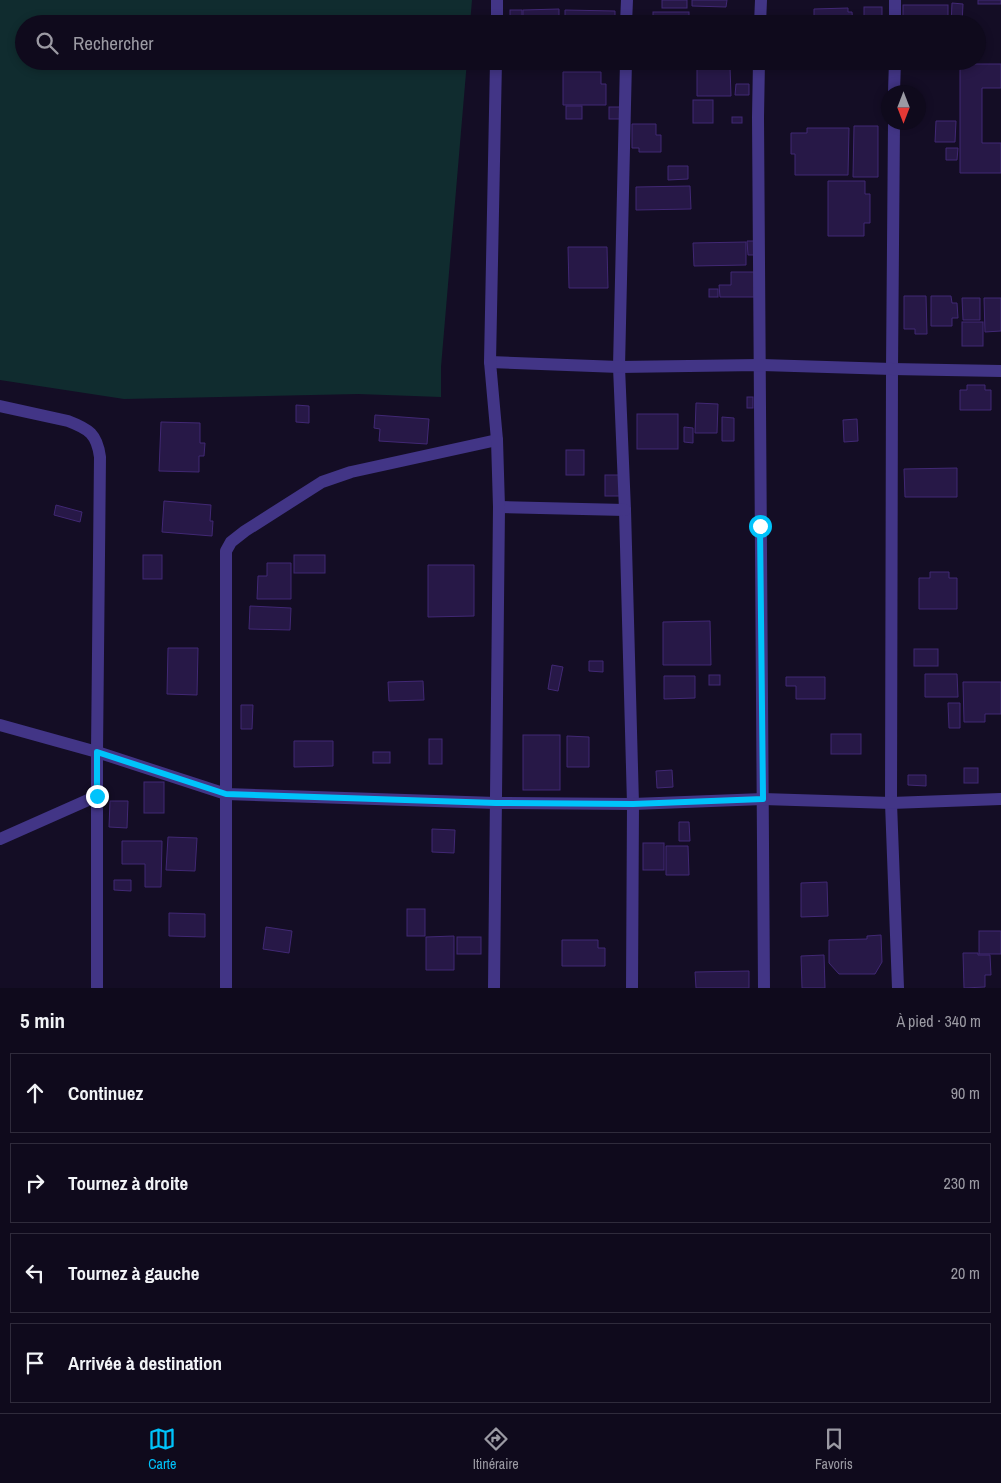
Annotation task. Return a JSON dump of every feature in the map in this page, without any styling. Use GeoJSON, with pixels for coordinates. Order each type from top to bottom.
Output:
{"type":"FeatureCollection","features":[{"type":"Feature","properties":{"kind":"street"},"geometry":{"type":"LineString","coordinates":[[497,0],[497,15]]}},
{"type":"Feature","properties":{"kind":"street"},"geometry":{"type":"LineString","coordinates":[[626,15],[627,0]]}},
{"type":"Feature","properties":{"kind":"street"},"geometry":{"type":"LineString","coordinates":[[760,15],[761,0]]}},
{"type":"Feature","properties":{"kind":"street"},"geometry":{"type":"LineString","coordinates":[[895,0],[895,15]]}},
{"type":"Feature","properties":{"kind":"street"},"geometry":{"type":"LineString","coordinates":[[494,988],[498,507],[497,440],[490,362],[496,70]]}},
{"type":"Feature","properties":{"kind":"street"},"geometry":{"type":"LineString","coordinates":[[626,70],[619,367],[626,510],[633,804],[632,988]]}},
{"type":"Feature","properties":{"kind":"street"},"geometry":{"type":"LineString","coordinates":[[759,70],[764,988]]}},
{"type":"Feature","properties":{"kind":"street"},"geometry":{"type":"LineString","coordinates":[[894,85],[895,70]]}},
{"type":"Feature","properties":{"kind":"street"},"geometry":{"type":"LineString","coordinates":[[894,130],[891,803],[898,988]]}},
{"type":"Feature","properties":{"kind":"street"},"geometry":{"type":"LineString","coordinates":[[490,362],[619,367],[760,364],[1001,371]]}},
{"type":"Feature","properties":{"kind":"street"},"geometry":{"type":"LineString","coordinates":[[0,406],[68,421],[78,425],[94,436],[100,457],[97,988]]}},
{"type":"Feature","properties":{"kind":"street"},"geometry":{"type":"LineString","coordinates":[[226,988],[226,551],[230,542],[322,482],[351,472],[497,440]]}},
{"type":"Feature","properties":{"kind":"street"},"geometry":{"type":"LineString","coordinates":[[498,507],[626,510]]}},
{"type":"Feature","properties":{"kind":"street"},"geometry":{"type":"LineString","coordinates":[[0,725],[97,752],[226,794],[496,803],[633,804],[763,799],[891,803],[1001,799]]}},
{"type":"Feature","properties":{"kind":"street"},"geometry":{"type":"LineString","coordinates":[[0,839],[97,796]]}},
{"type":"Feature","properties":{"kind":"green space"},"geometry":{"type":"Polygon","coordinates":[[[0,0],[472,0],[471,15],[15,15],[15,70],[466,70],[441,367],[441,397],[358,394],[124,399],[0,380],[0,0]]]}},
{"type":"Feature","properties":{"kind":"building"},"geometry":{"type":"Polygon","coordinates":[[[662,0],[687,0],[687,8],[662,8],[662,0]]]}},
{"type":"Feature","properties":{"kind":"building"},"geometry":{"type":"Polygon","coordinates":[[[692,0],[727,0],[726,7],[692,6],[692,0]]]}},
{"type":"Feature","properties":{"kind":"building"},"geometry":{"type":"Polygon","coordinates":[[[978,0],[1001,0],[1001,4],[978,4],[978,0]]]}},
{"type":"Feature","properties":{"kind":"building"},"geometry":{"type":"Polygon","coordinates":[[[952,3],[963,4],[962,15],[951,15],[952,3]]]}},
{"type":"Feature","properties":{"kind":"building"},"geometry":{"type":"Polygon","coordinates":[[[903,5],[948,5],[948,15],[903,15],[903,5]]]}},
{"type":"Feature","properties":{"kind":"building"},"geometry":{"type":"Polygon","coordinates":[[[864,7],[882,7],[882,15],[864,15],[864,7]]]}},
{"type":"Feature","properties":{"kind":"building"},"geometry":{"type":"Polygon","coordinates":[[[848,8],[848,12],[852,12],[852,15],[814,15],[814,9],[848,8]]]}},
{"type":"Feature","properties":{"kind":"building"},"geometry":{"type":"Polygon","coordinates":[[[559,9],[559,15],[523,15],[523,10],[559,9]]]}},
{"type":"Feature","properties":{"kind":"building"},"geometry":{"type":"Polygon","coordinates":[[[510,10],[522,10],[522,15],[510,15],[510,10]]]}},
{"type":"Feature","properties":{"kind":"building"},"geometry":{"type":"Polygon","coordinates":[[[565,10],[615,11],[615,15],[565,15],[565,10]]]}},
{"type":"Feature","properties":{"kind":"building"},"geometry":{"type":"Polygon","coordinates":[[[653,12],[689,12],[689,15],[653,15],[653,12]]]}},
{"type":"Feature","properties":{"kind":"building"},"geometry":{"type":"Polygon","coordinates":[[[986,64],[1001,64],[1001,88],[982,88],[982,143],[1001,143],[1001,173],[960,173],[960,70],[986,70],[986,64]]]}},
{"type":"Feature","properties":{"kind":"building"},"geometry":{"type":"Polygon","coordinates":[[[697,70],[730,70],[731,96],[697,96],[697,70]]]}},
{"type":"Feature","properties":{"kind":"building"},"geometry":{"type":"Polygon","coordinates":[[[563,72],[601,72],[601,84],[606,84],[606,105],[563,105],[563,72]]]}},
{"type":"Feature","properties":{"kind":"building"},"geometry":{"type":"Polygon","coordinates":[[[736,84],[749,84],[749,95],[735,95],[736,84]]]}},
{"type":"Feature","properties":{"kind":"building"},"geometry":{"type":"Polygon","coordinates":[[[693,100],[713,100],[713,123],[693,123],[693,100]]]}},
{"type":"Feature","properties":{"kind":"building"},"geometry":{"type":"Polygon","coordinates":[[[566,106],[582,106],[582,119],[566,119],[566,106]]]}},
{"type":"Feature","properties":{"kind":"building"},"geometry":{"type":"Polygon","coordinates":[[[609,107],[620,107],[620,119],[609,119],[609,107]]]}},
{"type":"Feature","properties":{"kind":"building"},"geometry":{"type":"Polygon","coordinates":[[[732,117],[742,117],[742,123],[732,123],[732,117]]]}},
{"type":"Feature","properties":{"kind":"building"},"geometry":{"type":"Polygon","coordinates":[[[936,121],[956,121],[955,142],[935,142],[936,121]]]}},
{"type":"Feature","properties":{"kind":"building"},"geometry":{"type":"Polygon","coordinates":[[[632,124],[656,124],[656,135],[661,135],[661,152],[639,152],[639,148],[632,148],[632,124]]]}},
{"type":"Feature","properties":{"kind":"building"},"geometry":{"type":"Polygon","coordinates":[[[854,126],[878,126],[878,177],[853,177],[854,126]]]}},
{"type":"Feature","properties":{"kind":"building"},"geometry":{"type":"Polygon","coordinates":[[[807,128],[849,128],[848,175],[795,175],[795,154],[791,154],[791,133],[807,133],[807,128]]]}},
{"type":"Feature","properties":{"kind":"building"},"geometry":{"type":"Polygon","coordinates":[[[946,148],[958,148],[957,160],[946,160],[946,148]]]}},
{"type":"Feature","properties":{"kind":"building"},"geometry":{"type":"Polygon","coordinates":[[[668,166],[688,166],[688,179],[668,180],[668,166]]]}},
{"type":"Feature","properties":{"kind":"building"},"geometry":{"type":"Polygon","coordinates":[[[828,181],[865,181],[865,194],[870,194],[870,223],[864,223],[864,236],[828,236],[828,181]]]}},
{"type":"Feature","properties":{"kind":"building"},"geometry":{"type":"Polygon","coordinates":[[[690,186],[691,209],[636,210],[636,187],[690,186]]]}},
{"type":"Feature","properties":{"kind":"building"},"geometry":{"type":"Polygon","coordinates":[[[747,241],[754,241],[754,255],[748,255],[747,241]]]}},
{"type":"Feature","properties":{"kind":"building"},"geometry":{"type":"Polygon","coordinates":[[[746,242],[746,265],[694,266],[693,243],[746,242]]]}},
{"type":"Feature","properties":{"kind":"building"},"geometry":{"type":"Polygon","coordinates":[[[568,247],[607,247],[608,288],[569,288],[568,247]]]}},
{"type":"Feature","properties":{"kind":"building"},"geometry":{"type":"Polygon","coordinates":[[[731,272],[754,272],[754,297],[720,297],[719,285],[731,285],[731,272]]]}},
{"type":"Feature","properties":{"kind":"building"},"geometry":{"type":"Polygon","coordinates":[[[709,289],[718,289],[718,297],[709,297],[709,289]]]}},
{"type":"Feature","properties":{"kind":"building"},"geometry":{"type":"Polygon","coordinates":[[[904,296],[926,296],[927,334],[915,334],[915,329],[904,329],[904,296]]]}},
{"type":"Feature","properties":{"kind":"building"},"geometry":{"type":"Polygon","coordinates":[[[931,296],[951,296],[952,303],[957,303],[958,318],[952,318],[952,326],[931,326],[931,296]]]}},
{"type":"Feature","properties":{"kind":"building"},"geometry":{"type":"Polygon","coordinates":[[[962,298],[980,298],[980,320],[963,320],[962,298]]]}},
{"type":"Feature","properties":{"kind":"building"},"geometry":{"type":"Polygon","coordinates":[[[984,298],[1001,298],[1001,331],[985,332],[984,298]]]}},
{"type":"Feature","properties":{"kind":"building"},"geometry":{"type":"Polygon","coordinates":[[[962,322],[983,322],[983,346],[962,346],[962,322]]]}},
{"type":"Feature","properties":{"kind":"building"},"geometry":{"type":"Polygon","coordinates":[[[967,385],[985,385],[985,390],[991,390],[991,410],[960,410],[960,390],[967,390],[967,385]]]}},
{"type":"Feature","properties":{"kind":"building"},"geometry":{"type":"Polygon","coordinates":[[[747,397],[753,397],[753,408],[747,408],[747,397]]]}},
{"type":"Feature","properties":{"kind":"building"},"geometry":{"type":"Polygon","coordinates":[[[696,403],[718,404],[717,433],[695,433],[696,403]]]}},
{"type":"Feature","properties":{"kind":"building"},"geometry":{"type":"Polygon","coordinates":[[[296,405],[309,406],[309,423],[296,422],[296,405]]]}},
{"type":"Feature","properties":{"kind":"building"},"geometry":{"type":"Polygon","coordinates":[[[637,414],[678,414],[678,449],[637,449],[637,414]]]}},
{"type":"Feature","properties":{"kind":"building"},"geometry":{"type":"Polygon","coordinates":[[[375,415],[429,419],[427,444],[379,441],[380,429],[374,428],[375,415]]]}},
{"type":"Feature","properties":{"kind":"building"},"geometry":{"type":"Polygon","coordinates":[[[722,417],[734,418],[734,441],[722,441],[722,417]]]}},
{"type":"Feature","properties":{"kind":"building"},"geometry":{"type":"Polygon","coordinates":[[[857,419],[858,441],[844,442],[843,420],[857,419]]]}},
{"type":"Feature","properties":{"kind":"building"},"geometry":{"type":"Polygon","coordinates":[[[161,422],[200,423],[200,443],[205,443],[204,456],[199,456],[199,472],[159,471],[161,422]]]}},
{"type":"Feature","properties":{"kind":"building"},"geometry":{"type":"Polygon","coordinates":[[[684,427],[693,428],[693,443],[684,442],[684,427]]]}},
{"type":"Feature","properties":{"kind":"building"},"geometry":{"type":"Polygon","coordinates":[[[566,450],[584,450],[584,475],[566,475],[566,450]]]}},
{"type":"Feature","properties":{"kind":"building"},"geometry":{"type":"Polygon","coordinates":[[[957,468],[957,497],[905,497],[904,469],[957,468]]]}},
{"type":"Feature","properties":{"kind":"building"},"geometry":{"type":"Polygon","coordinates":[[[605,475],[622,475],[622,496],[605,496],[605,475]]]}},
{"type":"Feature","properties":{"kind":"building"},"geometry":{"type":"Polygon","coordinates":[[[164,501],[211,505],[210,521],[213,521],[212,536],[162,532],[164,501]]]}},
{"type":"Feature","properties":{"kind":"building"},"geometry":{"type":"Polygon","coordinates":[[[56,505],[82,512],[80,522],[54,515],[56,505]]]}},
{"type":"Feature","properties":{"kind":"building"},"geometry":{"type":"Polygon","coordinates":[[[143,555],[162,555],[162,579],[143,579],[143,555]]]}},
{"type":"Feature","properties":{"kind":"building"},"geometry":{"type":"Polygon","coordinates":[[[294,555],[325,555],[325,573],[294,573],[294,555]]]}},
{"type":"Feature","properties":{"kind":"building"},"geometry":{"type":"Polygon","coordinates":[[[267,563],[291,563],[291,599],[257,599],[258,576],[267,576],[267,563]]]}},
{"type":"Feature","properties":{"kind":"building"},"geometry":{"type":"Polygon","coordinates":[[[428,565],[474,565],[474,616],[428,617],[428,565]]]}},
{"type":"Feature","properties":{"kind":"building"},"geometry":{"type":"Polygon","coordinates":[[[930,572],[949,572],[949,578],[957,578],[957,609],[919,609],[919,578],[930,578],[930,572]]]}},
{"type":"Feature","properties":{"kind":"building"},"geometry":{"type":"Polygon","coordinates":[[[250,606],[291,608],[290,630],[249,629],[250,606]]]}},
{"type":"Feature","properties":{"kind":"building"},"geometry":{"type":"Polygon","coordinates":[[[710,621],[711,665],[663,665],[663,622],[710,621]]]}},
{"type":"Feature","properties":{"kind":"building"},"geometry":{"type":"Polygon","coordinates":[[[168,648],[198,648],[197,695],[167,694],[168,648]]]}},
{"type":"Feature","properties":{"kind":"building"},"geometry":{"type":"Polygon","coordinates":[[[914,649],[938,649],[938,666],[914,666],[914,649]]]}},
{"type":"Feature","properties":{"kind":"building"},"geometry":{"type":"Polygon","coordinates":[[[589,661],[603,661],[603,672],[589,671],[589,661]]]}},
{"type":"Feature","properties":{"kind":"building"},"geometry":{"type":"Polygon","coordinates":[[[552,665],[563,667],[558,691],[548,689],[552,665]]]}},
{"type":"Feature","properties":{"kind":"building"},"geometry":{"type":"Polygon","coordinates":[[[925,674],[957,674],[958,697],[925,697],[925,674]]]}},
{"type":"Feature","properties":{"kind":"building"},"geometry":{"type":"Polygon","coordinates":[[[709,675],[720,675],[720,685],[709,685],[709,675]]]}},
{"type":"Feature","properties":{"kind":"building"},"geometry":{"type":"Polygon","coordinates":[[[664,676],[695,676],[695,698],[664,699],[664,676]]]}},
{"type":"Feature","properties":{"kind":"building"},"geometry":{"type":"Polygon","coordinates":[[[786,677],[825,677],[825,699],[796,699],[796,686],[786,686],[786,677]]]}},
{"type":"Feature","properties":{"kind":"building"},"geometry":{"type":"Polygon","coordinates":[[[423,681],[424,700],[389,701],[388,682],[423,681]]]}},
{"type":"Feature","properties":{"kind":"building"},"geometry":{"type":"Polygon","coordinates":[[[963,682],[1001,682],[1001,714],[985,714],[985,722],[964,722],[963,682]]]}},
{"type":"Feature","properties":{"kind":"building"},"geometry":{"type":"Polygon","coordinates":[[[948,703],[960,703],[960,728],[949,728],[948,703]]]}},
{"type":"Feature","properties":{"kind":"building"},"geometry":{"type":"Polygon","coordinates":[[[241,705],[253,705],[252,729],[241,729],[241,705]]]}},
{"type":"Feature","properties":{"kind":"building"},"geometry":{"type":"Polygon","coordinates":[[[831,734],[861,734],[861,754],[831,754],[831,734]]]}},
{"type":"Feature","properties":{"kind":"building"},"geometry":{"type":"Polygon","coordinates":[[[523,735],[560,735],[560,790],[523,790],[523,735]]]}},
{"type":"Feature","properties":{"kind":"building"},"geometry":{"type":"Polygon","coordinates":[[[567,736],[589,737],[589,767],[567,767],[567,736]]]}},
{"type":"Feature","properties":{"kind":"building"},"geometry":{"type":"Polygon","coordinates":[[[429,739],[442,739],[442,764],[429,764],[429,739]]]}},
{"type":"Feature","properties":{"kind":"building"},"geometry":{"type":"Polygon","coordinates":[[[294,741],[333,741],[333,766],[294,767],[294,741]]]}},
{"type":"Feature","properties":{"kind":"building"},"geometry":{"type":"Polygon","coordinates":[[[373,752],[390,752],[390,763],[373,763],[373,752]]]}},
{"type":"Feature","properties":{"kind":"building"},"geometry":{"type":"Polygon","coordinates":[[[964,768],[978,768],[978,783],[964,783],[964,768]]]}},
{"type":"Feature","properties":{"kind":"building"},"geometry":{"type":"Polygon","coordinates":[[[672,770],[673,787],[657,788],[656,771],[672,770]]]}},
{"type":"Feature","properties":{"kind":"building"},"geometry":{"type":"Polygon","coordinates":[[[908,775],[926,775],[926,786],[908,785],[908,775]]]}},
{"type":"Feature","properties":{"kind":"building"},"geometry":{"type":"Polygon","coordinates":[[[144,782],[164,782],[164,813],[144,813],[144,782]]]}},
{"type":"Feature","properties":{"kind":"building"},"geometry":{"type":"Polygon","coordinates":[[[110,801],[128,801],[127,828],[109,827],[110,801]]]}},
{"type":"Feature","properties":{"kind":"building"},"geometry":{"type":"Polygon","coordinates":[[[679,822],[689,822],[690,841],[679,841],[679,822]]]}},
{"type":"Feature","properties":{"kind":"building"},"geometry":{"type":"Polygon","coordinates":[[[432,829],[455,830],[454,853],[432,852],[432,829]]]}},
{"type":"Feature","properties":{"kind":"building"},"geometry":{"type":"Polygon","coordinates":[[[168,837],[197,838],[195,871],[166,870],[168,837]]]}},
{"type":"Feature","properties":{"kind":"building"},"geometry":{"type":"Polygon","coordinates":[[[122,841],[162,841],[161,887],[145,887],[145,864],[122,864],[122,841]]]}},
{"type":"Feature","properties":{"kind":"building"},"geometry":{"type":"Polygon","coordinates":[[[643,843],[664,843],[664,870],[643,870],[643,843]]]}},
{"type":"Feature","properties":{"kind":"building"},"geometry":{"type":"Polygon","coordinates":[[[666,846],[688,846],[689,875],[666,875],[666,846]]]}},
{"type":"Feature","properties":{"kind":"building"},"geometry":{"type":"Polygon","coordinates":[[[114,880],[131,880],[131,891],[114,890],[114,880]]]}},
{"type":"Feature","properties":{"kind":"building"},"geometry":{"type":"Polygon","coordinates":[[[827,882],[828,916],[801,917],[801,883],[827,882]]]}},
{"type":"Feature","properties":{"kind":"building"},"geometry":{"type":"Polygon","coordinates":[[[407,909],[425,909],[425,936],[407,936],[407,909]]]}},
{"type":"Feature","properties":{"kind":"building"},"geometry":{"type":"Polygon","coordinates":[[[169,913],[205,914],[205,937],[169,936],[169,913]]]}},
{"type":"Feature","properties":{"kind":"building"},"geometry":{"type":"Polygon","coordinates":[[[266,927],[292,931],[289,953],[263,949],[266,927]]]}},
{"type":"Feature","properties":{"kind":"building"},"geometry":{"type":"Polygon","coordinates":[[[979,931],[1001,931],[1001,954],[979,954],[979,931]]]}},
{"type":"Feature","properties":{"kind":"building"},"geometry":{"type":"Polygon","coordinates":[[[881,935],[882,962],[875,974],[839,974],[829,963],[829,940],[867,939],[867,936],[881,935]]]}},
{"type":"Feature","properties":{"kind":"building"},"geometry":{"type":"Polygon","coordinates":[[[454,936],[454,970],[426,970],[426,937],[454,936]]]}},
{"type":"Feature","properties":{"kind":"building"},"geometry":{"type":"Polygon","coordinates":[[[457,937],[481,937],[481,954],[457,954],[457,937]]]}},
{"type":"Feature","properties":{"kind":"building"},"geometry":{"type":"Polygon","coordinates":[[[562,940],[598,940],[598,948],[605,948],[605,966],[562,966],[562,940]]]}},
{"type":"Feature","properties":{"kind":"building"},"geometry":{"type":"Polygon","coordinates":[[[963,953],[990,955],[991,975],[985,975],[985,987],[964,988],[963,953]]]}},
{"type":"Feature","properties":{"kind":"building"},"geometry":{"type":"Polygon","coordinates":[[[824,955],[825,988],[802,988],[801,956],[824,955]]]}},
{"type":"Feature","properties":{"kind":"building"},"geometry":{"type":"Polygon","coordinates":[[[749,971],[749,988],[696,988],[695,972],[749,971]]]}},
{"type":"Feature","properties":{"kind":"route"},"geometry":{"type":"LineString","coordinates":[[97,796],[97,752],[226,794],[496,803],[633,804],[763,799],[760,526]]}}]}
